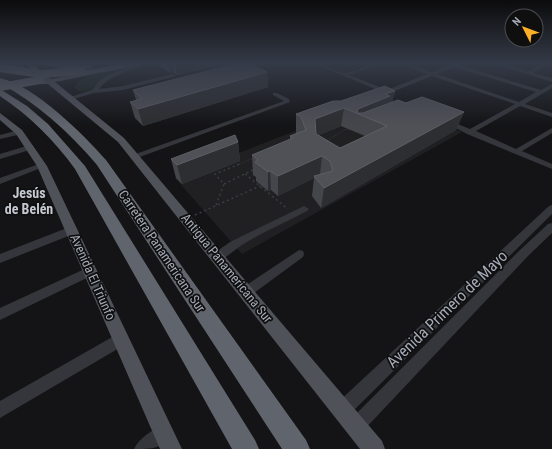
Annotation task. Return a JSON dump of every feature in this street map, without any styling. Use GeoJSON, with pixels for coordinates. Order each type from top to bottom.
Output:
{"type":"FeatureCollection","features":[{"type":"Feature","properties":{"kind":"highway","name":"Carretera Panamericana Sur"},"geometry":{"type":"LineString","coordinates":[[7,84],[29,96],[51,111],[73,130],[102,163],[297,449]]}},
{"type":"Feature","properties":{"kind":"highway"},"geometry":{"type":"LineString","coordinates":[[0,87],[17,84]]}},
{"type":"Feature","properties":{"kind":"highway","name":"Carretera Panamericana Sur"},"geometry":{"type":"LineString","coordinates":[[0,92],[26,109],[69,152],[82,169],[246,449]]}},
{"type":"Feature","properties":{"kind":"main road","name":"Antigua Panamericana Sur"},"geometry":{"type":"LineString","coordinates":[[50,84],[70,98],[121,140],[374,449]]}},
{"type":"Feature","properties":{"kind":"main road"},"geometry":{"type":"LineString","coordinates":[[70,98],[69,91],[73,84]]}},
{"type":"Feature","properties":{"kind":"main road","name":"Avenida El Triunfo"},"geometry":{"type":"LineString","coordinates":[[1,117],[18,132],[42,166],[171,449]]}},
{"type":"Feature","properties":{"kind":"street"},"geometry":{"type":"LineString","coordinates":[[94,91],[99,84]]}},
{"type":"Feature","properties":{"kind":"street"},"geometry":{"type":"LineString","coordinates":[[70,98],[94,91],[123,88],[140,84]]}},
{"type":"Feature","properties":{"kind":"street"},"geometry":{"type":"LineString","coordinates":[[365,84],[384,92],[390,92],[409,84]]}},
{"type":"Feature","properties":{"kind":"street"},"geometry":{"type":"LineString","coordinates":[[461,84],[552,115]]}},
{"type":"Feature","properties":{"kind":"street"},"geometry":{"type":"LineString","coordinates":[[517,84],[541,92]]}},
{"type":"Feature","properties":{"kind":"street"},"geometry":{"type":"LineString","coordinates":[[470,132],[552,86]]}},
{"type":"Feature","properties":{"kind":"street"},"geometry":{"type":"LineString","coordinates":[[134,156],[286,102],[287,100],[275,94]]}},
{"type":"Feature","properties":{"kind":"street"},"geometry":{"type":"LineString","coordinates":[[437,117],[552,167]]}},
{"type":"Feature","properties":{"kind":"street"},"geometry":{"type":"LineString","coordinates":[[516,152],[552,130]]}},
{"type":"Feature","properties":{"kind":"street"},"geometry":{"type":"LineString","coordinates":[[0,137],[18,132]]}},
{"type":"Feature","properties":{"kind":"street"},"geometry":{"type":"LineString","coordinates":[[0,157],[30,147]]}},
{"type":"Feature","properties":{"kind":"street"},"geometry":{"type":"LineString","coordinates":[[0,181],[42,166]]}},
{"type":"Feature","properties":{"kind":"street","name":"Avenida Primero de Mayo"},"geometry":{"type":"LineString","coordinates":[[342,410],[552,208]]}},
{"type":"Feature","properties":{"kind":"street"},"geometry":{"type":"LineString","coordinates":[[217,257],[234,245],[299,212]]}},
{"type":"Feature","properties":{"kind":"street","name":"Avenida Primero de Mayo"},"geometry":{"type":"LineString","coordinates":[[356,426],[519,258],[552,227]]}},
{"type":"Feature","properties":{"kind":"street"},"geometry":{"type":"LineString","coordinates":[[0,259],[72,230]]}},
{"type":"Feature","properties":{"kind":"street"},"geometry":{"type":"LineString","coordinates":[[246,292],[299,254]]}},
{"type":"Feature","properties":{"kind":"street"},"geometry":{"type":"LineString","coordinates":[[0,314],[91,271]]}},
{"type":"Feature","properties":{"kind":"street"},"geometry":{"type":"LineString","coordinates":[[0,410],[121,339]]}},
{"type":"Feature","properties":{"kind":"street"},"geometry":{"type":"LineString","coordinates":[[143,449],[164,433]]}},
{"type":"Feature","properties":{"kind":"path"},"geometry":{"type":"LineString","coordinates":[[320,144],[350,129]]}},
{"type":"Feature","properties":{"kind":"path"},"geometry":{"type":"LineString","coordinates":[[224,184],[215,174],[256,157]]}},
{"type":"Feature","properties":{"kind":"path"},"geometry":{"type":"LineString","coordinates":[[250,160],[255,163]]}},
{"type":"Feature","properties":{"kind":"path"},"geometry":{"type":"LineString","coordinates":[[216,205],[224,184],[260,167]]}},
{"type":"Feature","properties":{"kind":"path"},"geometry":{"type":"LineString","coordinates":[[245,174],[299,212]]}},
{"type":"Feature","properties":{"kind":"path"},"geometry":{"type":"LineString","coordinates":[[186,219],[260,186]]}},
{"type":"Feature","properties":{"kind":"shaded area"},"geometry":{"type":"Polygon","coordinates":[[[77,84],[97,84],[91,90],[78,91],[75,88],[77,84]]]}},
{"type":"Feature","properties":{"kind":"shaded area"},"geometry":{"type":"Polygon","coordinates":[[[382,97],[462,132],[242,254],[175,178],[382,97]]]}},
{"type":"Feature","properties":{"kind":"building"},"geometry":{"type":"Polygon","coordinates":[[[157,84],[225,84],[138,109],[130,102],[142,99],[133,90],[157,84]]]}},
{"type":"Feature","properties":{"kind":"building"},"geometry":{"type":"Polygon","coordinates":[[[385,86],[395,91],[385,94],[390,96],[358,109],[357,113],[363,113],[398,100],[406,103],[422,97],[464,112],[324,188],[314,176],[333,171],[330,161],[322,156],[278,176],[270,171],[268,172],[255,162],[258,160],[252,155],[293,138],[290,136],[306,130],[301,117],[296,114],[333,101],[341,101],[385,86]],[[344,108],[315,119],[316,134],[340,148],[387,126],[344,108]]]}},
{"type":"Feature","properties":{"kind":"building"},"geometry":{"type":"Polygon","coordinates":[[[235,135],[238,142],[177,165],[171,159],[235,135]]]}},
{"type":"Feature","properties":{"kind":"district","name":"Jesús de Belén"},"geometry":{"type":"Point","coordinates":[29,202]}}]}
